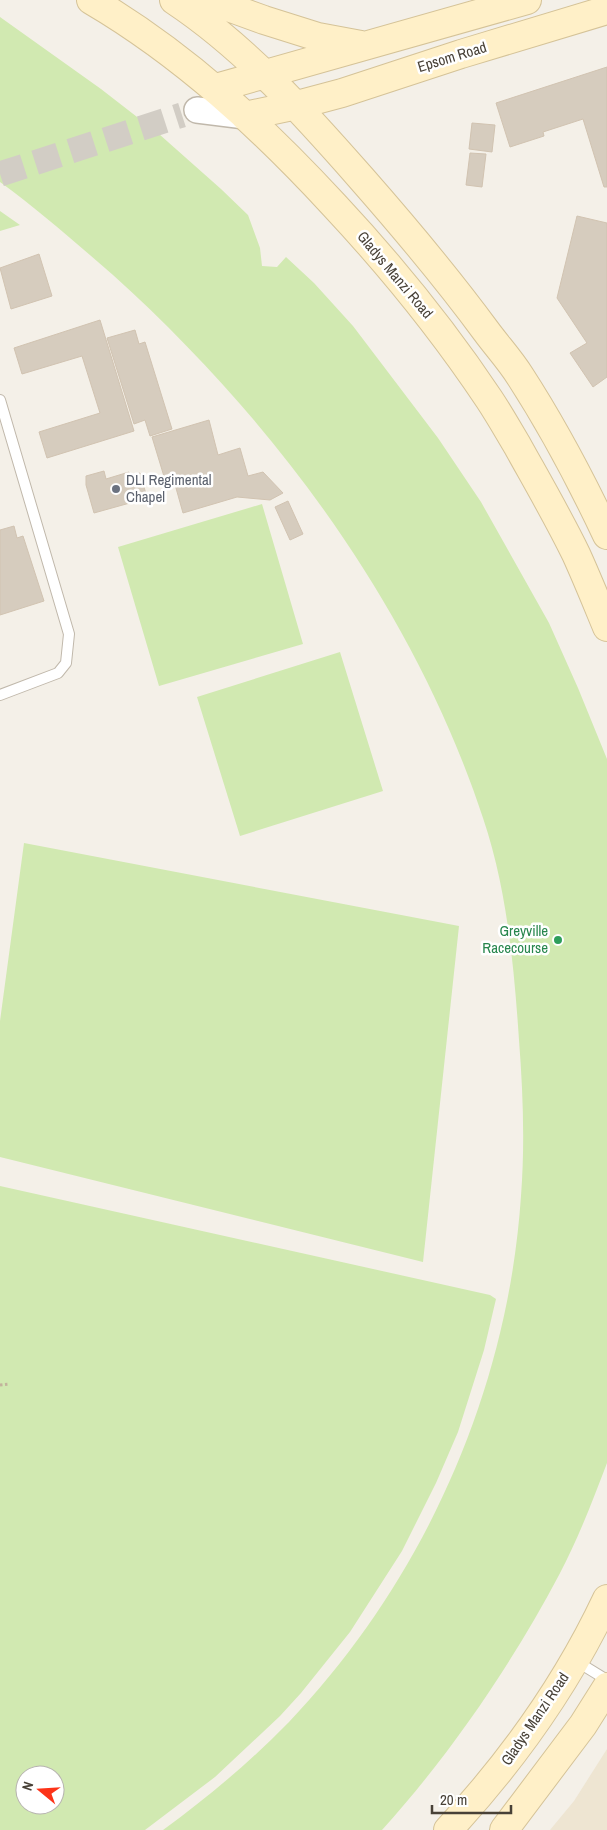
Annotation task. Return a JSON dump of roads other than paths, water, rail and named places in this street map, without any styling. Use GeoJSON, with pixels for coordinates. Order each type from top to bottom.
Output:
{"type":"FeatureCollection","features":[{"type":"Feature","properties":{"kind":"main road","name":"Gladys Manzi Road"},"geometry":{"type":"LineString","coordinates":[[91,0],[151,39],[216,88],[292,159],[362,235],[439,327],[490,400],[543,491],[576,556],[607,627]]}},
{"type":"Feature","properties":{"kind":"main road"},"geometry":{"type":"LineString","coordinates":[[174,0],[240,51],[297,105],[389,210],[461,297],[519,375],[573,465],[607,535]]}},
{"type":"Feature","properties":{"kind":"main road"},"geometry":{"type":"LineString","coordinates":[[209,0],[318,38],[368,46]]}},
{"type":"Feature","properties":{"kind":"main road"},"geometry":{"type":"LineString","coordinates":[[216,88],[527,0]]}},
{"type":"Feature","properties":{"kind":"main road","name":"Epsom Road"},"geometry":{"type":"LineString","coordinates":[[245,116],[342,93],[461,54],[607,10]]}},
{"type":"Feature","properties":{"kind":"main road","name":"Gladys Manzi Road"},"geometry":{"type":"LineString","coordinates":[[448,1830],[484,1791],[540,1717],[590,1635],[607,1599]]}},
{"type":"Feature","properties":{"kind":"main road"},"geometry":{"type":"LineString","coordinates":[[504,1830],[583,1725],[607,1686]]}},
{"type":"Feature","properties":{"kind":"street"},"geometry":{"type":"LineString","coordinates":[[216,88],[189,112],[245,116]]}},
{"type":"Feature","properties":{"kind":"lane"},"geometry":{"type":"LineString","coordinates":[[0,400],[69,634],[66,663],[58,673],[0,695]]}},
{"type":"Feature","properties":{"kind":"lane"},"geometry":{"type":"LineString","coordinates":[[575,1660],[607,1680]]}},
{"type":"Feature","properties":{"kind":"tunnel"},"geometry":{"type":"LineString","coordinates":[[0,174],[182,115]]}},
{"type":"Feature","properties":{"kind":"place","name":"DLI Regimental Chapel"},"geometry":{"type":"Point","coordinates":[116,489]}},
{"type":"Feature","properties":{"kind":"place","name":"Greyville Racecourse"},"geometry":{"type":"Point","coordinates":[558,940]}}]}
